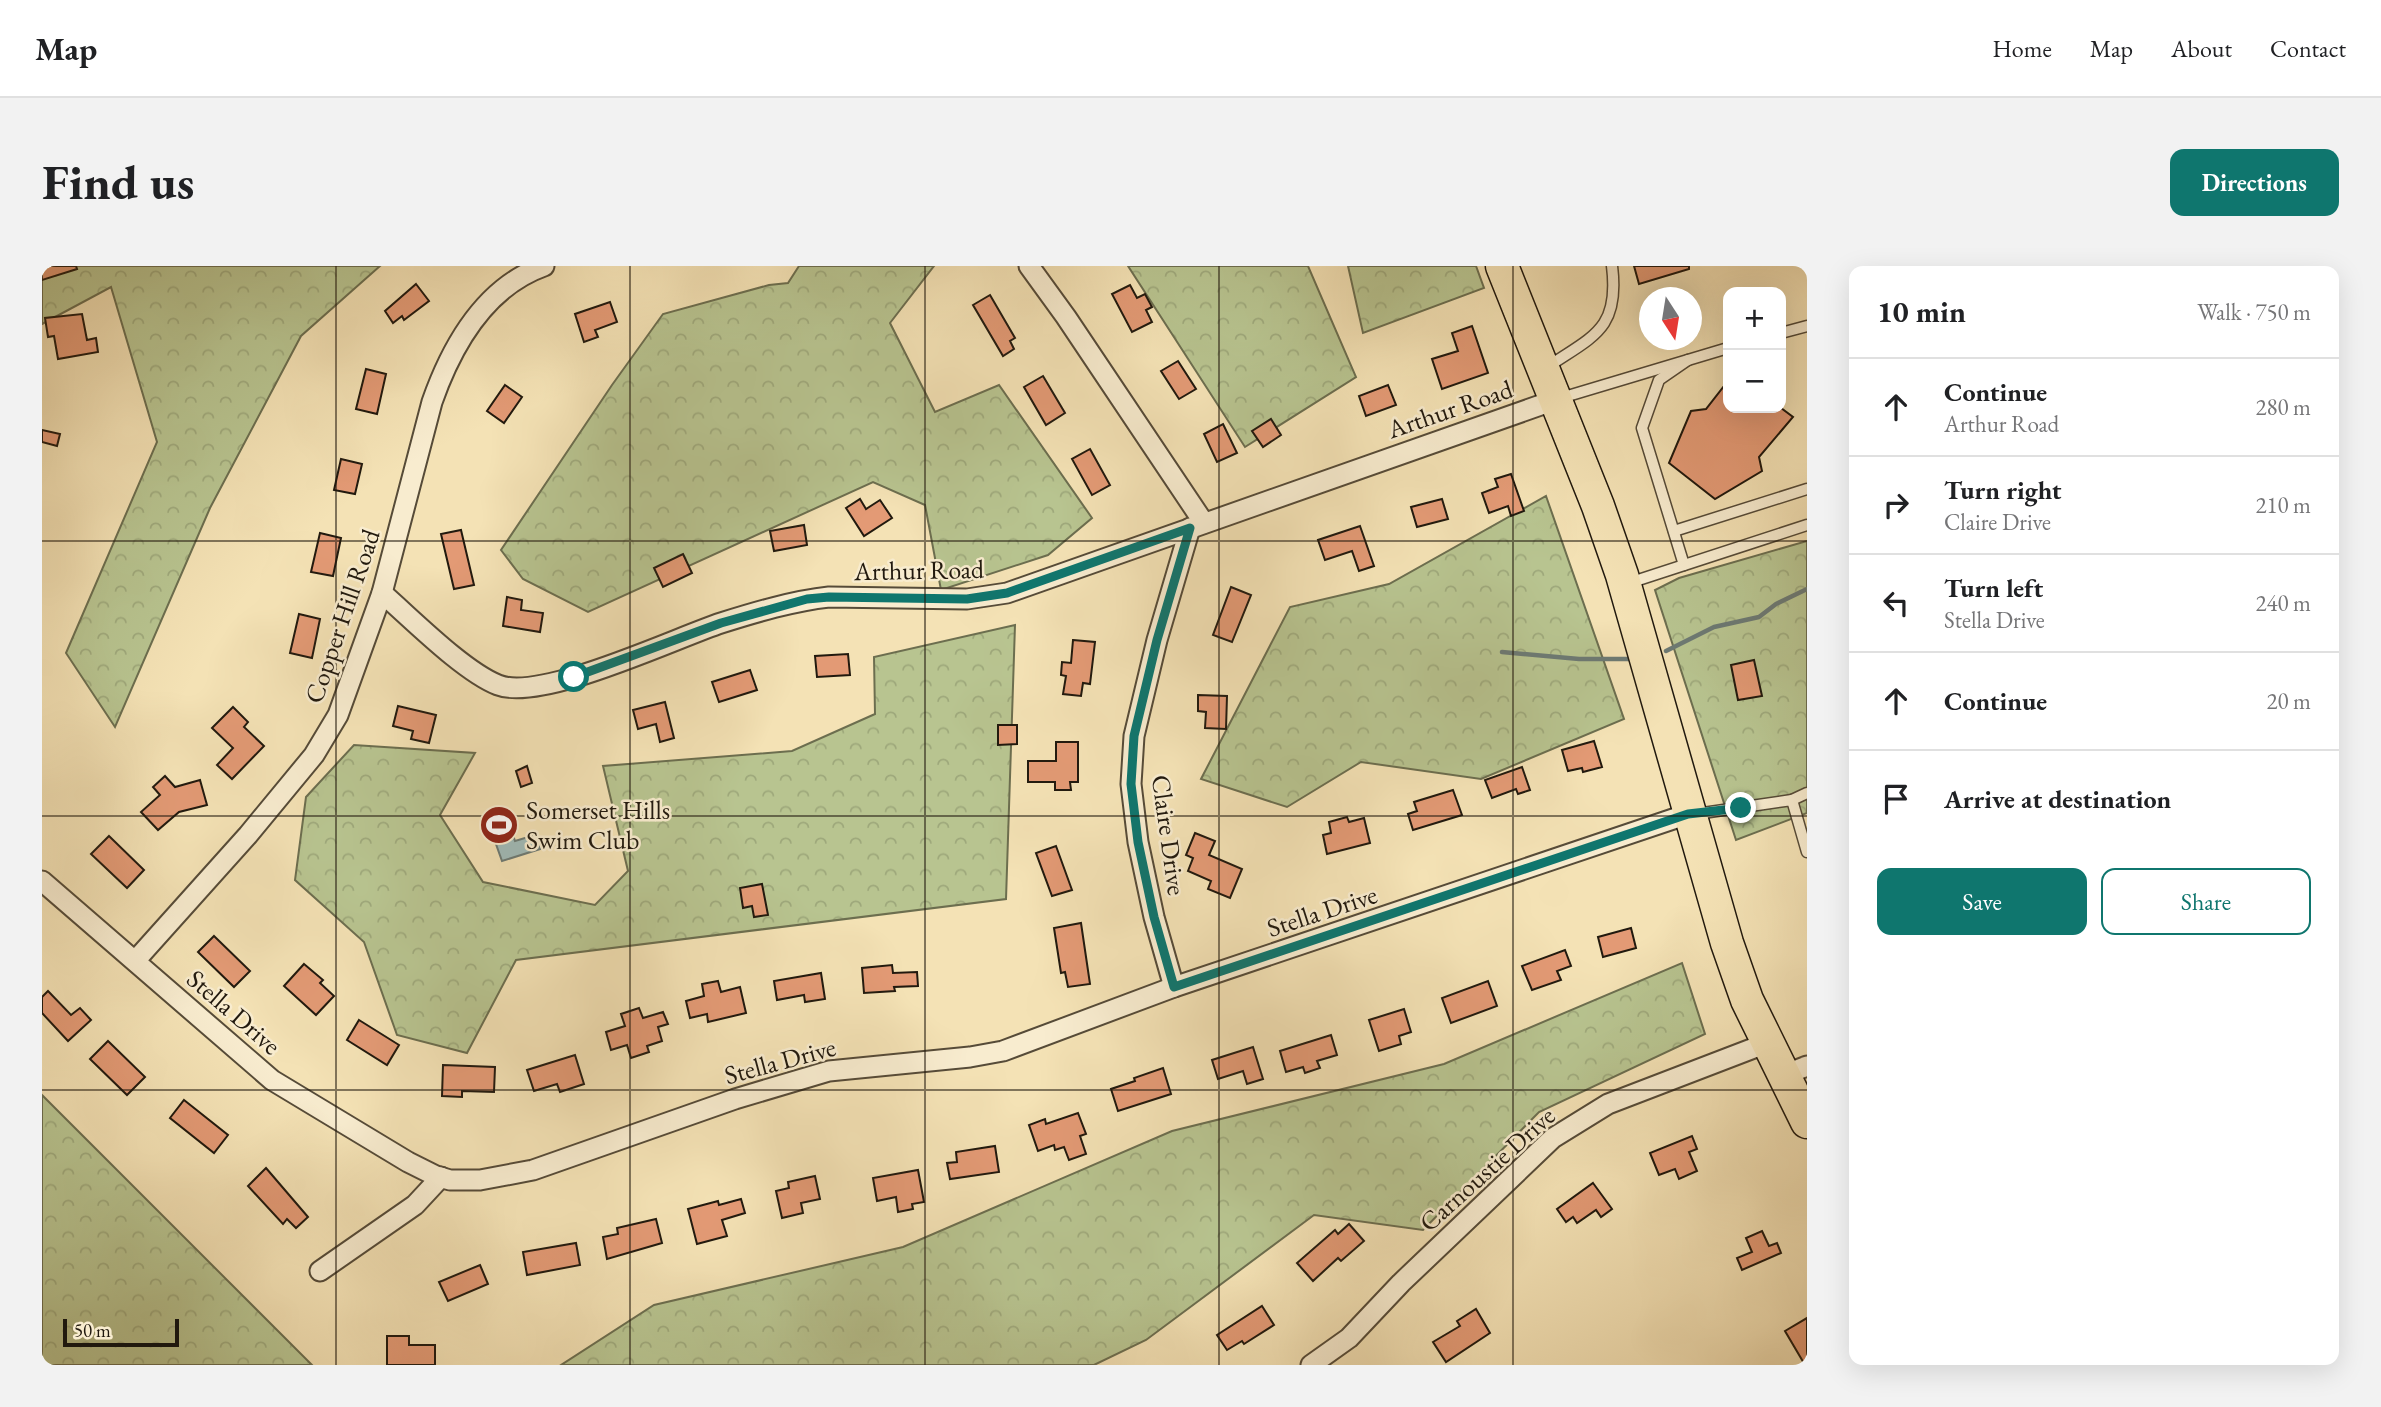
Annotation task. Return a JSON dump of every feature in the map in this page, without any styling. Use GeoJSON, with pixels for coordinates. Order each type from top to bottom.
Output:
{"type":"FeatureCollection","features":[{"type":"Feature","properties":{"kind":"highway"},"geometry":{"type":"LineString","coordinates":[[1502,266],[1598,506],[1625,584],[1688,814],[1747,1000],[1767,1043],[1796,1071],[1807,1122]]}},
{"type":"Feature","properties":{"kind":"street","name":"Copper Hill Road"},"geometry":{"type":"LineString","coordinates":[[135,961],[248,835],[314,755],[338,715],[382,593],[432,402],[442,374],[466,330],[488,302],[510,282],[544,266]]}},
{"type":"Feature","properties":{"kind":"street"},"geometry":{"type":"LineString","coordinates":[[1029,266],[1066,317],[1197,525]]}},
{"type":"Feature","properties":{"kind":"street","name":"Arthur Road"},"geometry":{"type":"LineString","coordinates":[[382,593],[485,678],[501,686],[527,688],[567,680],[721,623],[807,599],[967,599],[1007,593],[1555,400]]}},
{"type":"Feature","properties":{"kind":"street","name":"Claire Drive"},"geometry":{"type":"LineString","coordinates":[[1174,987],[1154,917],[1131,784],[1134,736],[1157,640],[1197,525]]}},
{"type":"Feature","properties":{"kind":"street","name":"Stella Drive"},"geometry":{"type":"LineString","coordinates":[[42,881],[272,1080],[408,1162],[441,1177],[480,1180],[533,1170],[735,1099],[830,1071],[970,1057],[1003,1051],[1174,987],[1688,814]]}},
{"type":"Feature","properties":{"kind":"street","name":"Carnoustie Drive"},"geometry":{"type":"LineString","coordinates":[[1311,1365],[1349,1338],[1401,1283],[1553,1138],[1608,1104],[1767,1043]]}},
{"type":"Feature","properties":{"kind":"street"},"geometry":{"type":"LineString","coordinates":[[320,1271],[415,1205],[441,1177]]}},
{"type":"Feature","properties":{"kind":"lane"},"geometry":{"type":"LineString","coordinates":[[1543,370],[1597,333],[1608,319],[1615,292],[1612,266]]}},
{"type":"Feature","properties":{"kind":"lane"},"geometry":{"type":"LineString","coordinates":[[1786,332],[1807,326]]}},
{"type":"Feature","properties":{"kind":"lane"},"geometry":{"type":"LineString","coordinates":[[1555,400],[1723,350]]}},
{"type":"Feature","properties":{"kind":"lane"},"geometry":{"type":"LineString","coordinates":[[1684,565],[1642,428],[1659,380],[1688,360]]}},
{"type":"Feature","properties":{"kind":"lane"},"geometry":{"type":"LineString","coordinates":[[1674,531],[1807,489]]}},
{"type":"Feature","properties":{"kind":"lane"},"geometry":{"type":"LineString","coordinates":[[1625,584],[1807,525]]}},
{"type":"Feature","properties":{"kind":"lane"},"geometry":{"type":"LineString","coordinates":[[1688,814],[1792,800],[1807,793]]}},
{"type":"Feature","properties":{"kind":"lane"},"geometry":{"type":"LineString","coordinates":[[1792,800],[1807,852]]}},
{"type":"Feature","properties":{"kind":"green space"},"geometry":{"type":"Polygon","coordinates":[[[42,266],[380,266],[301,336],[210,508],[115,727],[66,653],[157,442],[111,287],[42,324],[42,266]]]}},
{"type":"Feature","properties":{"kind":"green space"},"geometry":{"type":"Polygon","coordinates":[[[799,266],[934,266],[890,323],[935,412],[999,385],[1092,518],[1048,555],[941,590],[925,505],[873,482],[588,612],[523,579],[501,550],[663,314],[769,285],[788,283],[799,266]]]}},
{"type":"Feature","properties":{"kind":"green space"},"geometry":{"type":"Polygon","coordinates":[[[1128,266],[1308,266],[1356,377],[1245,447],[1128,266]]]}},
{"type":"Feature","properties":{"kind":"green space"},"geometry":{"type":"Polygon","coordinates":[[[1348,266],[1476,266],[1484,288],[1363,333],[1348,266]]]}},
{"type":"Feature","properties":{"kind":"green space"},"geometry":{"type":"Polygon","coordinates":[[[1546,496],[1624,719],[1481,779],[1361,762],[1287,807],[1201,779],[1290,607],[1389,584],[1546,496]]]}},
{"type":"Feature","properties":{"kind":"green space"},"geometry":{"type":"Polygon","coordinates":[[[1807,541],[1807,813],[1736,840],[1655,590],[1679,578],[1807,541]]]}},
{"type":"Feature","properties":{"kind":"green space"},"geometry":{"type":"Polygon","coordinates":[[[1015,625],[1006,899],[516,960],[467,1053],[397,1035],[364,942],[295,880],[306,797],[354,745],[475,753],[440,815],[483,882],[595,905],[628,871],[603,766],[792,751],[875,714],[874,657],[1015,625]]]}},
{"type":"Feature","properties":{"kind":"green space"},"geometry":{"type":"Polygon","coordinates":[[[1682,963],[1705,1034],[1539,1112],[1423,1230],[1314,1215],[1146,1340],[1094,1365],[561,1365],[654,1305],[903,1247],[1172,1131],[1444,1064],[1682,963]]]}},
{"type":"Feature","properties":{"kind":"green space"},"geometry":{"type":"Polygon","coordinates":[[[42,1095],[312,1365],[42,1365],[42,1095]]]}},
{"type":"Feature","properties":{"kind":"water","name":"Somerset Hills Swim Club"},"geometry":{"type":"Polygon","coordinates":[[[504,808],[515,841],[535,835],[540,849],[502,861],[486,816],[504,808]]]}},
{"type":"Feature","properties":{"kind":"building"},"geometry":{"type":"Polygon","coordinates":[[[42,266],[76,266],[77,269],[42,280],[42,266]]]}},
{"type":"Feature","properties":{"kind":"building"},"geometry":{"type":"Polygon","coordinates":[[[1634,266],[1689,266],[1689,269],[1639,284],[1634,266]]]}},
{"type":"Feature","properties":{"kind":"building"},"geometry":{"type":"Polygon","coordinates":[[[416,284],[429,301],[404,320],[402,316],[393,323],[385,311],[416,284]]]}},
{"type":"Feature","properties":{"kind":"building"},"geometry":{"type":"Polygon","coordinates":[[[1130,285],[1137,298],[1145,294],[1152,307],[1146,310],[1152,322],[1132,332],[1112,294],[1130,285]]]}},
{"type":"Feature","properties":{"kind":"building"},"geometry":{"type":"Polygon","coordinates":[[[990,295],[1015,338],[1010,341],[1014,349],[1003,356],[973,305],[990,295]]]}},
{"type":"Feature","properties":{"kind":"building"},"geometry":{"type":"Polygon","coordinates":[[[610,302],[617,322],[595,330],[598,337],[584,342],[575,314],[610,302]]]}},
{"type":"Feature","properties":{"kind":"building"},"geometry":{"type":"Polygon","coordinates":[[[82,314],[87,340],[96,338],[98,352],[58,359],[54,336],[48,337],[45,318],[82,314]]]}},
{"type":"Feature","properties":{"kind":"building"},"geometry":{"type":"Polygon","coordinates":[[[1472,326],[1488,373],[1442,389],[1432,359],[1458,351],[1452,333],[1472,326]]]}},
{"type":"Feature","properties":{"kind":"building"},"geometry":{"type":"Polygon","coordinates":[[[1178,361],[1196,389],[1179,399],[1161,371],[1178,361]]]}},
{"type":"Feature","properties":{"kind":"building"},"geometry":{"type":"Polygon","coordinates":[[[366,369],[386,374],[377,414],[356,409],[366,369]]]}},
{"type":"Feature","properties":{"kind":"building"},"geometry":{"type":"Polygon","coordinates":[[[1043,376],[1065,413],[1046,425],[1024,387],[1043,376]]]}},
{"type":"Feature","properties":{"kind":"building"},"geometry":{"type":"Polygon","coordinates":[[[505,385],[522,397],[504,423],[487,411],[505,385]]]}},
{"type":"Feature","properties":{"kind":"building"},"geometry":{"type":"Polygon","coordinates":[[[1388,385],[1396,405],[1366,416],[1359,396],[1388,385]]]}},
{"type":"Feature","properties":{"kind":"building"},"geometry":{"type":"Polygon","coordinates":[[[1723,387],[1723,413],[1786,412],[1793,417],[1759,457],[1762,471],[1715,499],[1669,463],[1691,411],[1706,409],[1723,387]]]}},
{"type":"Feature","properties":{"kind":"building"},"geometry":{"type":"Polygon","coordinates":[[[1271,419],[1281,435],[1263,447],[1252,431],[1271,419]]]}},
{"type":"Feature","properties":{"kind":"building"},"geometry":{"type":"Polygon","coordinates":[[[1223,424],[1237,453],[1217,462],[1204,434],[1223,424]]]}},
{"type":"Feature","properties":{"kind":"building"},"geometry":{"type":"Polygon","coordinates":[[[42,430],[60,434],[57,446],[42,442],[42,430]]]}},
{"type":"Feature","properties":{"kind":"building"},"geometry":{"type":"Polygon","coordinates":[[[1090,449],[1110,485],[1092,495],[1072,459],[1090,449]]]}},
{"type":"Feature","properties":{"kind":"building"},"geometry":{"type":"Polygon","coordinates":[[[341,459],[362,464],[355,494],[334,490],[341,459]]]}},
{"type":"Feature","properties":{"kind":"building"},"geometry":{"type":"Polygon","coordinates":[[[1511,474],[1524,511],[1511,516],[1508,506],[1489,513],[1482,493],[1498,487],[1495,479],[1511,474]]]}},
{"type":"Feature","properties":{"kind":"building"},"geometry":{"type":"Polygon","coordinates":[[[860,499],[866,509],[880,500],[892,518],[864,536],[846,508],[860,499]]]}},
{"type":"Feature","properties":{"kind":"building"},"geometry":{"type":"Polygon","coordinates":[[[1442,499],[1448,519],[1417,527],[1411,507],[1442,499]]]}},
{"type":"Feature","properties":{"kind":"building"},"geometry":{"type":"Polygon","coordinates":[[[804,525],[807,545],[774,551],[770,531],[804,525]]]}},
{"type":"Feature","properties":{"kind":"building"},"geometry":{"type":"Polygon","coordinates":[[[1360,526],[1374,566],[1359,571],[1352,551],[1325,560],[1318,540],[1360,526]]]}},
{"type":"Feature","properties":{"kind":"building"},"geometry":{"type":"Polygon","coordinates":[[[461,530],[474,585],[454,589],[441,534],[461,530]]]}},
{"type":"Feature","properties":{"kind":"building"},"geometry":{"type":"Polygon","coordinates":[[[320,533],[341,538],[333,576],[311,572],[320,533]]]}},
{"type":"Feature","properties":{"kind":"building"},"geometry":{"type":"Polygon","coordinates":[[[683,554],[692,573],[663,587],[654,568],[683,554]]]}},
{"type":"Feature","properties":{"kind":"building"},"geometry":{"type":"Polygon","coordinates":[[[1231,587],[1251,595],[1232,642],[1213,635],[1231,587]]]}},
{"type":"Feature","properties":{"kind":"building"},"geometry":{"type":"Polygon","coordinates":[[[507,597],[522,600],[521,610],[543,613],[540,632],[503,626],[507,597]]]}},
{"type":"Feature","properties":{"kind":"building"},"geometry":{"type":"Polygon","coordinates":[[[299,614],[320,619],[312,658],[290,653],[299,614]]]}},
{"type":"Feature","properties":{"kind":"building"},"geometry":{"type":"Polygon","coordinates":[[[1073,640],[1095,642],[1090,684],[1083,683],[1081,696],[1063,694],[1066,676],[1061,675],[1062,662],[1071,663],[1073,640]]]}},
{"type":"Feature","properties":{"kind":"building"},"geometry":{"type":"Polygon","coordinates":[[[848,654],[850,675],[817,677],[815,656],[848,654]]]}},
{"type":"Feature","properties":{"kind":"building"},"geometry":{"type":"Polygon","coordinates":[[[1754,660],[1762,696],[1738,700],[1731,665],[1754,660]]]}},
{"type":"Feature","properties":{"kind":"building"},"geometry":{"type":"Polygon","coordinates":[[[750,670],[757,690],[719,702],[712,682],[750,670]]]}},
{"type":"Feature","properties":{"kind":"building"},"geometry":{"type":"Polygon","coordinates":[[[1198,695],[1227,696],[1226,729],[1205,728],[1206,712],[1198,711],[1198,695]]]}},
{"type":"Feature","properties":{"kind":"building"},"geometry":{"type":"Polygon","coordinates":[[[665,702],[674,738],[660,742],[656,724],[638,729],[633,710],[665,702]]]}},
{"type":"Feature","properties":{"kind":"building"},"geometry":{"type":"Polygon","coordinates":[[[398,706],[436,715],[429,743],[411,739],[413,731],[393,726],[398,706]]]}},
{"type":"Feature","properties":{"kind":"building"},"geometry":{"type":"Polygon","coordinates":[[[233,707],[248,722],[244,727],[264,746],[232,779],[217,765],[233,748],[212,728],[233,707]]]}},
{"type":"Feature","properties":{"kind":"building"},"geometry":{"type":"Polygon","coordinates":[[[998,725],[1017,725],[1017,744],[998,745],[998,725]]]}},
{"type":"Feature","properties":{"kind":"building"},"geometry":{"type":"Polygon","coordinates":[[[1594,741],[1602,767],[1583,772],[1582,768],[1568,771],[1562,750],[1594,741]]]}},
{"type":"Feature","properties":{"kind":"building"},"geometry":{"type":"Polygon","coordinates":[[[1056,742],[1078,742],[1078,782],[1070,782],[1071,790],[1055,790],[1055,782],[1028,782],[1028,761],[1056,761],[1056,742]]]}},
{"type":"Feature","properties":{"kind":"building"},"geometry":{"type":"Polygon","coordinates":[[[527,766],[532,783],[521,787],[516,771],[527,766]]]}},
{"type":"Feature","properties":{"kind":"building"},"geometry":{"type":"Polygon","coordinates":[[[1522,767],[1530,790],[1518,794],[1516,789],[1492,798],[1485,780],[1522,767]]]}},
{"type":"Feature","properties":{"kind":"building"},"geometry":{"type":"Polygon","coordinates":[[[165,776],[175,787],[200,780],[207,805],[179,812],[158,830],[141,812],[160,795],[153,787],[165,776]]]}},
{"type":"Feature","properties":{"kind":"building"},"geometry":{"type":"Polygon","coordinates":[[[1453,790],[1462,815],[1413,830],[1408,814],[1417,811],[1414,802],[1453,790]]]}},
{"type":"Feature","properties":{"kind":"building"},"geometry":{"type":"Polygon","coordinates":[[[1347,817],[1349,822],[1364,818],[1370,843],[1327,854],[1323,835],[1331,833],[1329,822],[1347,817]]]}},
{"type":"Feature","properties":{"kind":"building"},"geometry":{"type":"Polygon","coordinates":[[[1195,833],[1215,841],[1209,855],[1242,869],[1230,898],[1208,889],[1211,881],[1188,871],[1193,858],[1186,855],[1195,833]]]}},
{"type":"Feature","properties":{"kind":"building"},"geometry":{"type":"Polygon","coordinates":[[[109,836],[144,870],[127,888],[91,854],[109,836]]]}},
{"type":"Feature","properties":{"kind":"building"},"geometry":{"type":"Polygon","coordinates":[[[1056,846],[1072,890],[1052,896],[1036,853],[1056,846]]]}},
{"type":"Feature","properties":{"kind":"building"},"geometry":{"type":"Polygon","coordinates":[[[762,884],[768,915],[754,917],[752,906],[743,908],[740,888],[762,884]]]}},
{"type":"Feature","properties":{"kind":"building"},"geometry":{"type":"Polygon","coordinates":[[[1081,923],[1090,984],[1068,987],[1065,972],[1061,973],[1054,928],[1081,923]]]}},
{"type":"Feature","properties":{"kind":"building"},"geometry":{"type":"Polygon","coordinates":[[[1631,928],[1636,948],[1603,957],[1598,937],[1631,928]]]}},
{"type":"Feature","properties":{"kind":"building"},"geometry":{"type":"Polygon","coordinates":[[[214,936],[250,971],[234,987],[198,952],[214,936]]]}},
{"type":"Feature","properties":{"kind":"building"},"geometry":{"type":"Polygon","coordinates":[[[1565,950],[1571,966],[1557,971],[1561,980],[1532,990],[1522,966],[1565,950]]]}},
{"type":"Feature","properties":{"kind":"building"},"geometry":{"type":"Polygon","coordinates":[[[304,964],[323,980],[320,983],[334,996],[316,1015],[284,986],[304,964]]]}},
{"type":"Feature","properties":{"kind":"building"},"geometry":{"type":"Polygon","coordinates":[[[892,965],[893,973],[917,972],[918,986],[864,993],[862,968],[892,965]]]}},
{"type":"Feature","properties":{"kind":"building"},"geometry":{"type":"Polygon","coordinates":[[[821,973],[825,999],[805,1002],[804,995],[777,1000],[774,981],[821,973]]]}},
{"type":"Feature","properties":{"kind":"building"},"geometry":{"type":"Polygon","coordinates":[[[718,981],[721,992],[740,987],[746,1013],[708,1022],[707,1014],[690,1018],[686,1001],[704,996],[702,984],[718,981]]]}},
{"type":"Feature","properties":{"kind":"building"},"geometry":{"type":"Polygon","coordinates":[[[1488,981],[1497,1006],[1451,1023],[1442,998],[1488,981]]]}},
{"type":"Feature","properties":{"kind":"building"},"geometry":{"type":"Polygon","coordinates":[[[48,991],[71,1015],[80,1008],[91,1020],[68,1041],[42,1013],[42,997],[48,991]]]}},
{"type":"Feature","properties":{"kind":"building"},"geometry":{"type":"Polygon","coordinates":[[[639,1008],[643,1018],[663,1012],[668,1024],[658,1027],[662,1041],[647,1046],[649,1052],[631,1058],[627,1045],[611,1050],[606,1032],[625,1026],[621,1014],[639,1008]]]}},
{"type":"Feature","properties":{"kind":"building"},"geometry":{"type":"Polygon","coordinates":[[[1404,1009],[1411,1032],[1399,1036],[1401,1044],[1379,1051],[1369,1020],[1404,1009]]]}},
{"type":"Feature","properties":{"kind":"building"},"geometry":{"type":"Polygon","coordinates":[[[359,1020],[399,1045],[387,1065],[347,1040],[359,1020]]]}},
{"type":"Feature","properties":{"kind":"building"},"geometry":{"type":"Polygon","coordinates":[[[1331,1035],[1337,1055],[1317,1061],[1320,1068],[1305,1073],[1303,1067],[1286,1072],[1280,1051],[1331,1035]]]}},
{"type":"Feature","properties":{"kind":"building"},"geometry":{"type":"Polygon","coordinates":[[[108,1041],[145,1077],[127,1095],[90,1059],[108,1041]]]}},
{"type":"Feature","properties":{"kind":"building"},"geometry":{"type":"Polygon","coordinates":[[[1253,1047],[1263,1079],[1247,1084],[1243,1071],[1218,1079],[1212,1060],[1253,1047]]]}},
{"type":"Feature","properties":{"kind":"building"},"geometry":{"type":"Polygon","coordinates":[[[575,1055],[584,1084],[560,1092],[557,1084],[534,1091],[527,1070],[575,1055]]]}},
{"type":"Feature","properties":{"kind":"building"},"geometry":{"type":"Polygon","coordinates":[[[443,1065],[495,1067],[494,1092],[462,1091],[462,1097],[442,1096],[443,1065]]]}},
{"type":"Feature","properties":{"kind":"building"},"geometry":{"type":"Polygon","coordinates":[[[1163,1068],[1171,1094],[1118,1111],[1111,1089],[1163,1068]]]}},
{"type":"Feature","properties":{"kind":"building"},"geometry":{"type":"Polygon","coordinates":[[[184,1100],[228,1135],[214,1153],[170,1118],[184,1100]]]}},
{"type":"Feature","properties":{"kind":"building"},"geometry":{"type":"Polygon","coordinates":[[[1078,1113],[1086,1134],[1080,1136],[1086,1154],[1069,1160],[1064,1147],[1055,1150],[1054,1145],[1038,1151],[1029,1125],[1045,1119],[1046,1124],[1078,1113]]]}},
{"type":"Feature","properties":{"kind":"building"},"geometry":{"type":"Polygon","coordinates":[[[1692,1136],[1697,1149],[1689,1152],[1697,1171],[1679,1179],[1675,1169],[1659,1175],[1650,1153],[1692,1136]]]}},
{"type":"Feature","properties":{"kind":"building"},"geometry":{"type":"Polygon","coordinates":[[[995,1146],[999,1172],[950,1179],[947,1163],[957,1162],[956,1152],[995,1146]]]}},
{"type":"Feature","properties":{"kind":"building"},"geometry":{"type":"Polygon","coordinates":[[[266,1168],[308,1217],[296,1228],[287,1219],[283,1224],[248,1186],[266,1168]]]}},
{"type":"Feature","properties":{"kind":"building"},"geometry":{"type":"Polygon","coordinates":[[[918,1170],[924,1202],[912,1204],[913,1209],[898,1212],[896,1197],[877,1201],[873,1178],[918,1170]]]}},
{"type":"Feature","properties":{"kind":"building"},"geometry":{"type":"Polygon","coordinates":[[[815,1176],[820,1199],[801,1203],[803,1213],[782,1218],[776,1191],[789,1188],[788,1182],[815,1176]]]}},
{"type":"Feature","properties":{"kind":"building"},"geometry":{"type":"Polygon","coordinates":[[[1593,1183],[1612,1209],[1601,1217],[1596,1210],[1577,1223],[1573,1217],[1566,1222],[1557,1209],[1593,1183]]]}},
{"type":"Feature","properties":{"kind":"building"},"geometry":{"type":"Polygon","coordinates":[[[741,1199],[745,1213],[722,1220],[727,1236],[697,1244],[688,1209],[718,1201],[719,1205],[741,1199]]]}},
{"type":"Feature","properties":{"kind":"building"},"geometry":{"type":"Polygon","coordinates":[[[656,1219],[662,1243],[607,1259],[603,1237],[618,1234],[617,1228],[656,1219]]]}},
{"type":"Feature","properties":{"kind":"building"},"geometry":{"type":"Polygon","coordinates":[[[1349,1224],[1364,1241],[1341,1261],[1338,1258],[1313,1281],[1297,1263],[1335,1230],[1338,1234],[1349,1224]]]}},
{"type":"Feature","properties":{"kind":"building"},"geometry":{"type":"Polygon","coordinates":[[[1762,1231],[1769,1246],[1777,1243],[1781,1253],[1742,1270],[1737,1258],[1752,1252],[1746,1238],[1762,1231]]]}},
{"type":"Feature","properties":{"kind":"building"},"geometry":{"type":"Polygon","coordinates":[[[576,1243],[580,1265],[527,1275],[523,1252],[576,1243]]]}},
{"type":"Feature","properties":{"kind":"building"},"geometry":{"type":"Polygon","coordinates":[[[480,1265],[488,1284],[448,1301],[439,1282],[480,1265]]]}},
{"type":"Feature","properties":{"kind":"building"},"geometry":{"type":"Polygon","coordinates":[[[1262,1306],[1274,1325],[1244,1344],[1242,1341],[1227,1350],[1217,1335],[1262,1306]]]}},
{"type":"Feature","properties":{"kind":"building"},"geometry":{"type":"Polygon","coordinates":[[[1476,1309],[1490,1333],[1446,1362],[1433,1342],[1460,1326],[1457,1321],[1476,1309]]]}},
{"type":"Feature","properties":{"kind":"building"},"geometry":{"type":"Polygon","coordinates":[[[1807,1318],[1807,1365],[1805,1365],[1785,1331],[1807,1318]]]}},
{"type":"Feature","properties":{"kind":"building"},"geometry":{"type":"Polygon","coordinates":[[[387,1336],[409,1336],[409,1345],[435,1345],[435,1365],[387,1365],[387,1336]]]}},
{"type":"Feature","properties":{"kind":"waterway"},"geometry":{"type":"LineString","coordinates":[[1666,651],[1714,627],[1759,617],[1776,604],[1807,589]]}},
{"type":"Feature","properties":{"kind":"waterway"},"geometry":{"type":"LineString","coordinates":[[1502,652],[1579,659],[1629,659]]}},
{"type":"Feature","properties":{"kind":"place","name":"Somerset Hills Swim Club"},"geometry":{"type":"Point","coordinates":[499,825]}},
{"type":"Feature","properties":{"kind":"route"},"geometry":{"type":"LineString","coordinates":[[574,677],[721,623],[807,599],[967,599],[1007,593],[1190,528],[1157,640],[1134,736],[1131,784],[1138,842],[1154,917],[1174,987],[1688,814],[1741,808]]}}]}
